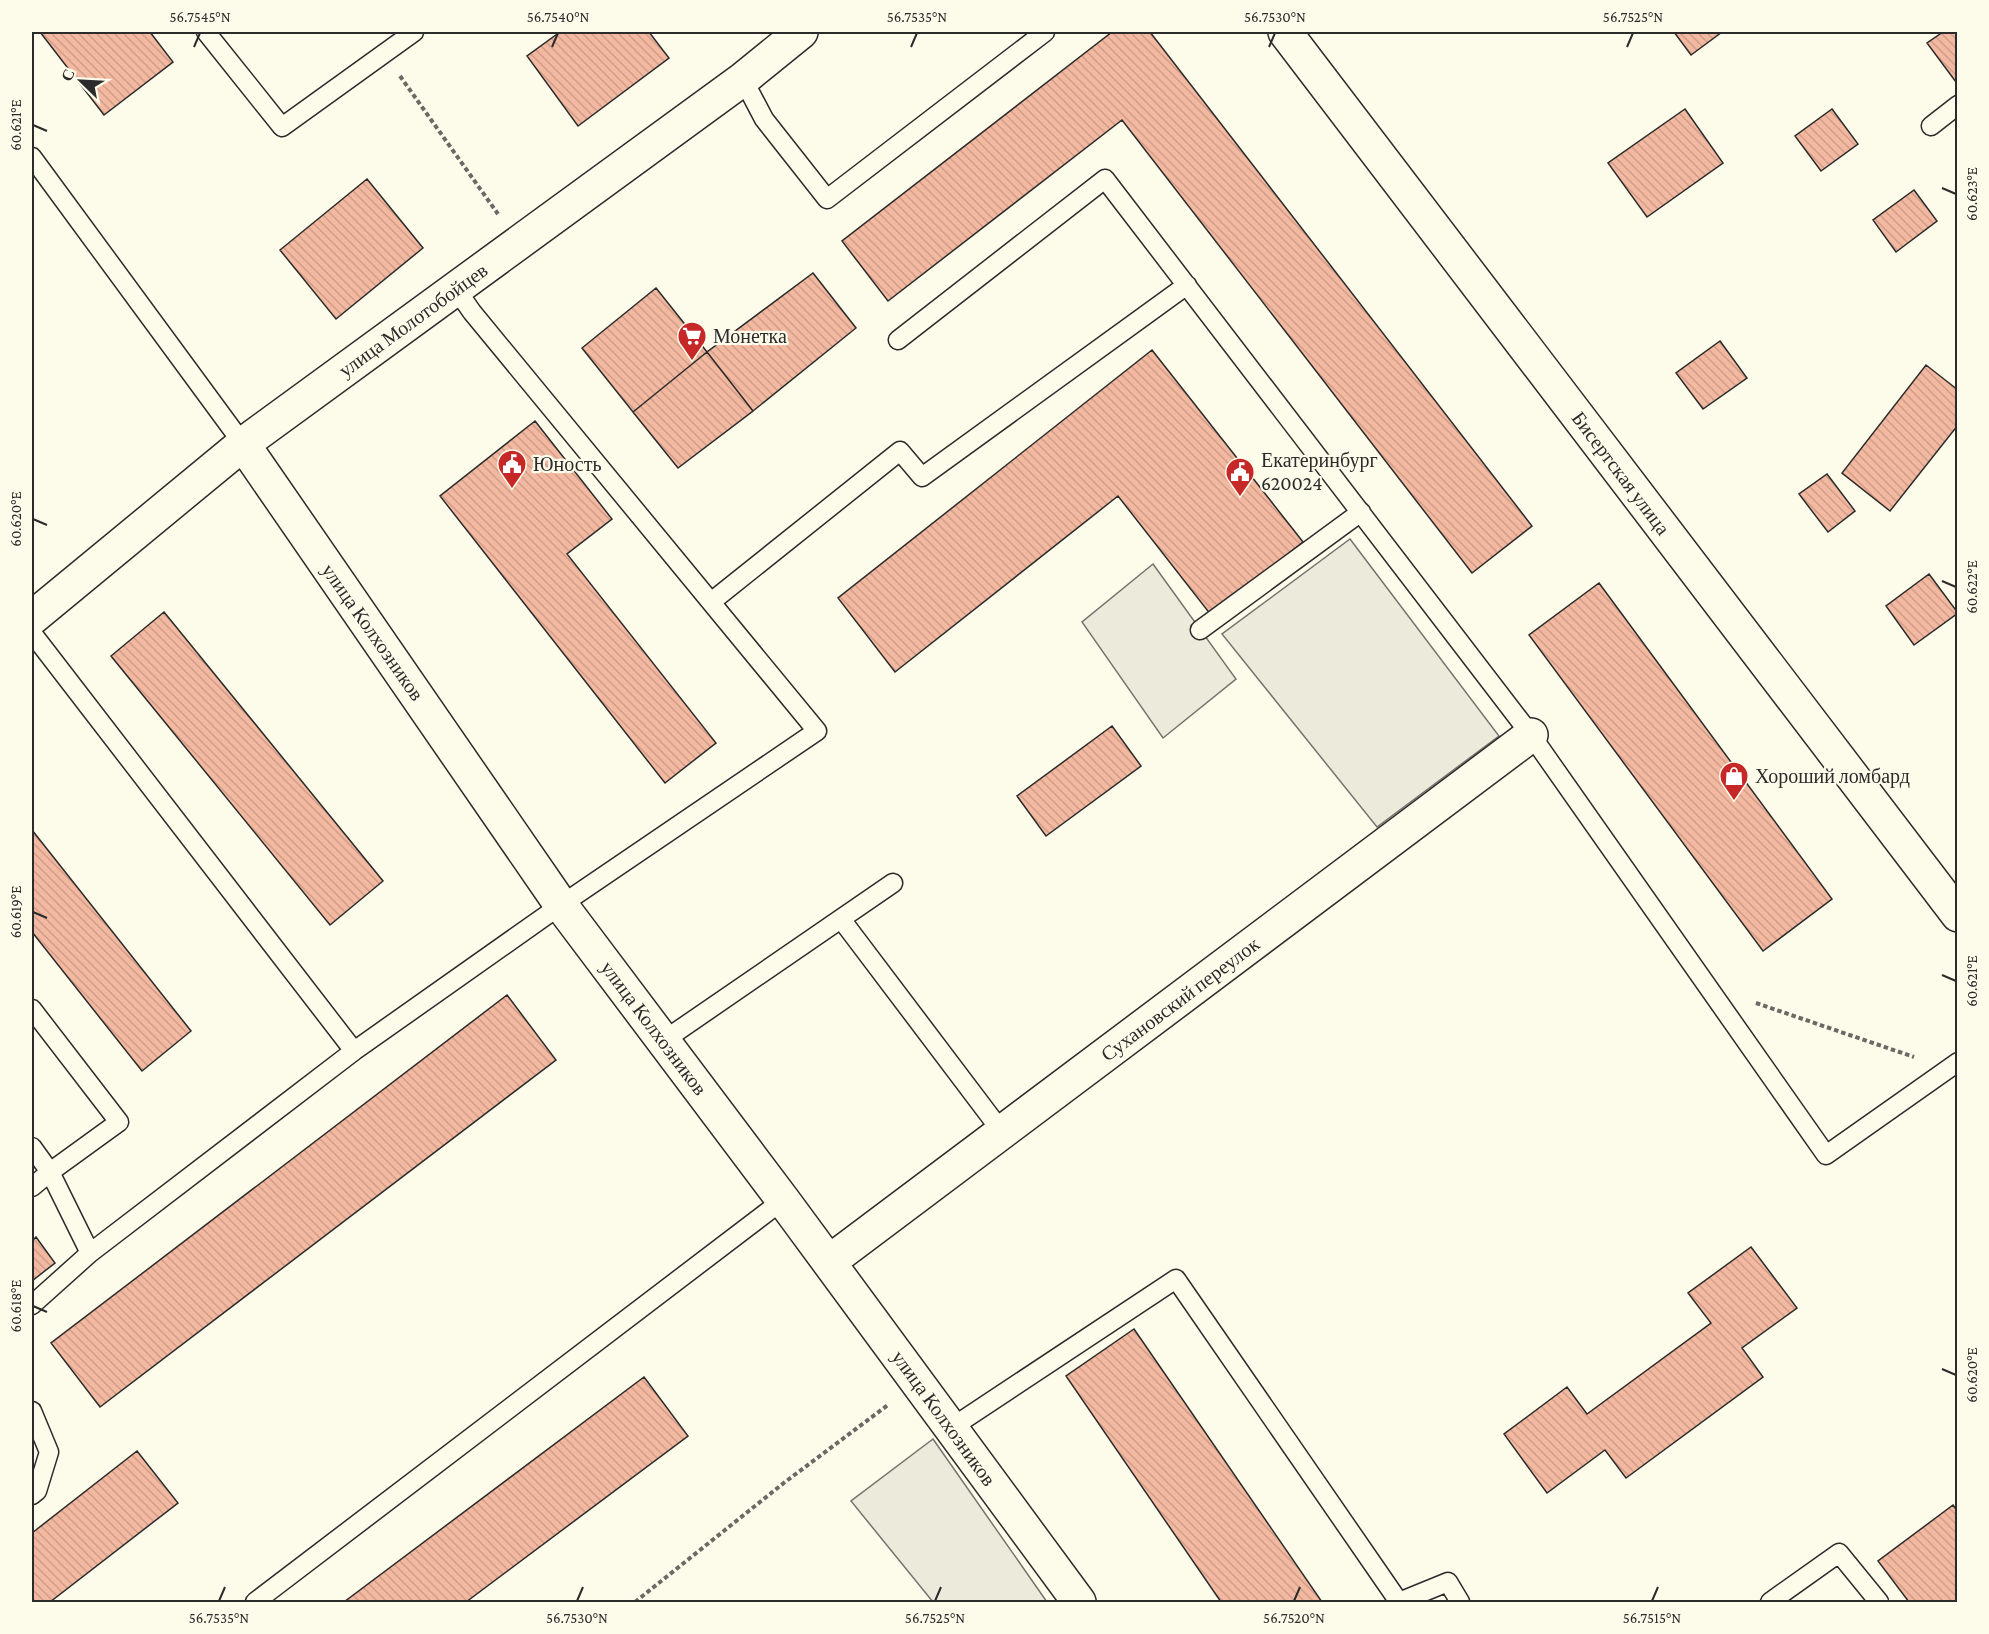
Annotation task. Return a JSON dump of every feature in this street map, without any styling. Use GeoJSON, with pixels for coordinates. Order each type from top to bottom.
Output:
{"type":"FeatureCollection","features":[{"type":"Feature","properties":{"kind":"street","name":"Бисертская улица"},"geometry":{"type":"LineString","coordinates":[[1286,32],[1958,915]]}},
{"type":"Feature","properties":{"kind":"street","name":"улица Молотобойцев"},"geometry":{"type":"LineString","coordinates":[[32,618],[243,444],[743,79],[788,35]]}},
{"type":"Feature","properties":{"kind":"street","name":"улица Колхозников"},"geometry":{"type":"LineString","coordinates":[[243,444],[561,905],[783,1200],[1079,1602]]}},
{"type":"Feature","properties":{"kind":"street","name":"Сухановский переулок"},"geometry":{"type":"LineString","coordinates":[[829,1262],[1531,735]]}},
{"type":"Feature","properties":{"kind":"lane"},"geometry":{"type":"LineString","coordinates":[[206,32],[282,127],[414,32]]}},
{"type":"Feature","properties":{"kind":"lane"},"geometry":{"type":"LineString","coordinates":[[743,79],[764,120],[826,199],[1045,32]]}},
{"type":"Feature","properties":{"kind":"lane"},"geometry":{"type":"LineString","coordinates":[[1932,126],[1958,105]]}},
{"type":"Feature","properties":{"kind":"lane"},"geometry":{"type":"LineString","coordinates":[[32,157],[243,444]]}},
{"type":"Feature","properties":{"kind":"lane"},"geometry":{"type":"LineString","coordinates":[[898,340],[1105,179],[1531,735],[1826,1155],[1953,1066]]}},
{"type":"Feature","properties":{"kind":"lane"},"geometry":{"type":"LineString","coordinates":[[711,602],[900,451],[922,477],[1187,285]]}},
{"type":"Feature","properties":{"kind":"lane"},"geometry":{"type":"LineString","coordinates":[[32,1305],[90,1253],[354,1052],[561,905],[818,731],[479,321],[456,288]]}},
{"type":"Feature","properties":{"kind":"lane"},"geometry":{"type":"LineString","coordinates":[[1200,630],[1361,512]]}},
{"type":"Feature","properties":{"kind":"lane"},"geometry":{"type":"LineString","coordinates":[[32,633],[354,1052]]}},
{"type":"Feature","properties":{"kind":"lane"},"geometry":{"type":"LineString","coordinates":[[663,1041],[893,883]]}},
{"type":"Feature","properties":{"kind":"lane"},"geometry":{"type":"LineString","coordinates":[[841,919],[1002,1132]]}},
{"type":"Feature","properties":{"kind":"lane"},"geometry":{"type":"LineString","coordinates":[[32,1009],[119,1122],[32,1186]]}},
{"type":"Feature","properties":{"kind":"lane"},"geometry":{"type":"LineString","coordinates":[[32,1147],[50,1172],[90,1253]]}},
{"type":"Feature","properties":{"kind":"lane"},"geometry":{"type":"LineString","coordinates":[[255,1602],[783,1200]]}},
{"type":"Feature","properties":{"kind":"lane"},"geometry":{"type":"LineString","coordinates":[[951,1428],[1176,1279],[1399,1602],[1448,1582],[1460,1602]]}},
{"type":"Feature","properties":{"kind":"lane"},"geometry":{"type":"LineString","coordinates":[[32,1411],[49,1452],[37,1491],[32,1495]]}},
{"type":"Feature","properties":{"kind":"lane"},"geometry":{"type":"LineString","coordinates":[[1770,1602],[1839,1553],[1879,1602]]}},
{"type":"Feature","properties":{"kind":"path"},"geometry":{"type":"LineString","coordinates":[[384,54],[520,242]]}},
{"type":"Feature","properties":{"kind":"path"},"geometry":{"type":"LineString","coordinates":[[1708,986],[1953,1066]]}},
{"type":"Feature","properties":{"kind":"path"},"geometry":{"type":"LineString","coordinates":[[635,1602],[785,1482],[918,1383]]}},
{"type":"Feature","properties":{"kind":"shaded area"},"geometry":{"type":"Polygon","coordinates":[[[1350,539],[1499,736],[1377,827],[1222,634],[1350,539]]]}},
{"type":"Feature","properties":{"kind":"shaded area"},"geometry":{"type":"Polygon","coordinates":[[[1153,564],[1236,679],[1163,738],[1082,622],[1153,564]]]}},
{"type":"Feature","properties":{"kind":"shaded area"},"geometry":{"type":"Polygon","coordinates":[[[933,1439],[1047,1602],[933,1602],[851,1501],[933,1439]]]}},
{"type":"Feature","properties":{"kind":"building"},"geometry":{"type":"Polygon","coordinates":[[[40,32],[150,32],[173,62],[104,115],[40,32]]]}},
{"type":"Feature","properties":{"kind":"building"},"geometry":{"type":"Polygon","coordinates":[[[560,32],[649,32],[669,58],[578,126],[527,56],[560,32]]]}},
{"type":"Feature","properties":{"kind":"building"},"geometry":{"type":"Polygon","coordinates":[[[1112,32],[1150,32],[1532,526],[1472,573],[1122,120],[888,301],[842,241],[1112,32]]]}},
{"type":"Feature","properties":{"kind":"building"},"geometry":{"type":"Polygon","coordinates":[[[1674,32],[1722,32],[1691,55],[1674,32]]]}},
{"type":"Feature","properties":{"kind":"building"},"geometry":{"type":"Polygon","coordinates":[[[1943,32],[1958,32],[1958,81],[1956,82],[1927,43],[1943,32]]]}},
{"type":"Feature","properties":{"kind":"building"},"geometry":{"type":"Polygon","coordinates":[[[1685,109],[1723,163],[1647,217],[1608,163],[1685,109]]]}},
{"type":"Feature","properties":{"kind":"building"},"geometry":{"type":"Polygon","coordinates":[[[1832,109],[1858,144],[1821,171],[1795,136],[1832,109]]]}},
{"type":"Feature","properties":{"kind":"building"},"geometry":{"type":"Polygon","coordinates":[[[367,179],[423,248],[336,319],[280,250],[367,179]]]}},
{"type":"Feature","properties":{"kind":"building"},"geometry":{"type":"Polygon","coordinates":[[[1914,190],[1937,221],[1896,252],[1873,220],[1914,190]]]}},
{"type":"Feature","properties":{"kind":"building"},"geometry":{"type":"Polygon","coordinates":[[[813,273],[856,328],[753,411],[707,352],[813,273]]]}},
{"type":"Feature","properties":{"kind":"building"},"geometry":{"type":"Polygon","coordinates":[[[656,288],[707,352],[633,412],[582,348],[656,288]]]}},
{"type":"Feature","properties":{"kind":"building"},"geometry":{"type":"Polygon","coordinates":[[[1720,341],[1747,378],[1703,409],[1676,373],[1720,341]]]}},
{"type":"Feature","properties":{"kind":"building"},"geometry":{"type":"Polygon","coordinates":[[[1152,350],[1303,542],[1211,615],[1118,496],[895,672],[838,598],[1152,350]]]}},
{"type":"Feature","properties":{"kind":"building"},"geometry":{"type":"Polygon","coordinates":[[[707,352],[753,411],[678,468],[633,412],[707,352]]]}},
{"type":"Feature","properties":{"kind":"building"},"geometry":{"type":"Polygon","coordinates":[[[1926,365],[1958,390],[1958,425],[1890,511],[1842,473],[1926,365]]]}},
{"type":"Feature","properties":{"kind":"building"},"geometry":{"type":"Polygon","coordinates":[[[535,421],[612,519],[567,554],[716,743],[665,783],[440,496],[535,421]]]}},
{"type":"Feature","properties":{"kind":"building"},"geometry":{"type":"Polygon","coordinates":[[[1827,474],[1855,511],[1828,532],[1799,494],[1827,474]]]}},
{"type":"Feature","properties":{"kind":"building"},"geometry":{"type":"Polygon","coordinates":[[[1929,574],[1958,613],[1914,645],[1886,606],[1929,574]]]}},
{"type":"Feature","properties":{"kind":"building"},"geometry":{"type":"Polygon","coordinates":[[[1599,583],[1832,899],[1763,951],[1529,635],[1599,583]]]}},
{"type":"Feature","properties":{"kind":"building"},"geometry":{"type":"Polygon","coordinates":[[[164,612],[383,881],[330,925],[111,656],[164,612]]]}},
{"type":"Feature","properties":{"kind":"building"},"geometry":{"type":"Polygon","coordinates":[[[1112,726],[1141,766],[1046,836],[1017,796],[1112,726]]]}},
{"type":"Feature","properties":{"kind":"building"},"geometry":{"type":"Polygon","coordinates":[[[32,830],[191,1031],[142,1071],[32,932],[32,830]]]}},
{"type":"Feature","properties":{"kind":"building"},"geometry":{"type":"Polygon","coordinates":[[[507,995],[556,1060],[100,1407],[51,1343],[507,995]]]}},
{"type":"Feature","properties":{"kind":"building"},"geometry":{"type":"Polygon","coordinates":[[[36,1237],[55,1263],[32,1281],[32,1241],[36,1237]]]}},
{"type":"Feature","properties":{"kind":"building"},"geometry":{"type":"Polygon","coordinates":[[[1751,1247],[1797,1308],[1742,1348],[1763,1377],[1626,1478],[1605,1450],[1547,1493],[1504,1434],[1567,1387],[1587,1414],[1711,1323],[1688,1293],[1751,1247]]]}},
{"type":"Feature","properties":{"kind":"building"},"geometry":{"type":"Polygon","coordinates":[[[1134,1329],[1322,1602],[1221,1602],[1066,1376],[1134,1329]]]}},
{"type":"Feature","properties":{"kind":"building"},"geometry":{"type":"Polygon","coordinates":[[[644,1377],[688,1436],[466,1602],[344,1602],[644,1377]]]}},
{"type":"Feature","properties":{"kind":"building"},"geometry":{"type":"Polygon","coordinates":[[[137,1451],[178,1503],[50,1602],[32,1602],[32,1533],[137,1451]]]}},
{"type":"Feature","properties":{"kind":"building"},"geometry":{"type":"Polygon","coordinates":[[[1953,1505],[1958,1512],[1958,1602],[1909,1602],[1878,1561],[1953,1505]]]}},
{"type":"Feature","properties":{"kind":"place","name":"Монетка"},"geometry":{"type":"Point","coordinates":[692,362]}},
{"type":"Feature","properties":{"kind":"place","name":"Юность"},"geometry":{"type":"Point","coordinates":[512,490]}},
{"type":"Feature","properties":{"kind":"place","name":"Екатеринбург 620024"},"geometry":{"type":"Point","coordinates":[1240,498]}},
{"type":"Feature","properties":{"kind":"place","name":"Хороший ломбард"},"geometry":{"type":"Point","coordinates":[1734,802]}}]}
